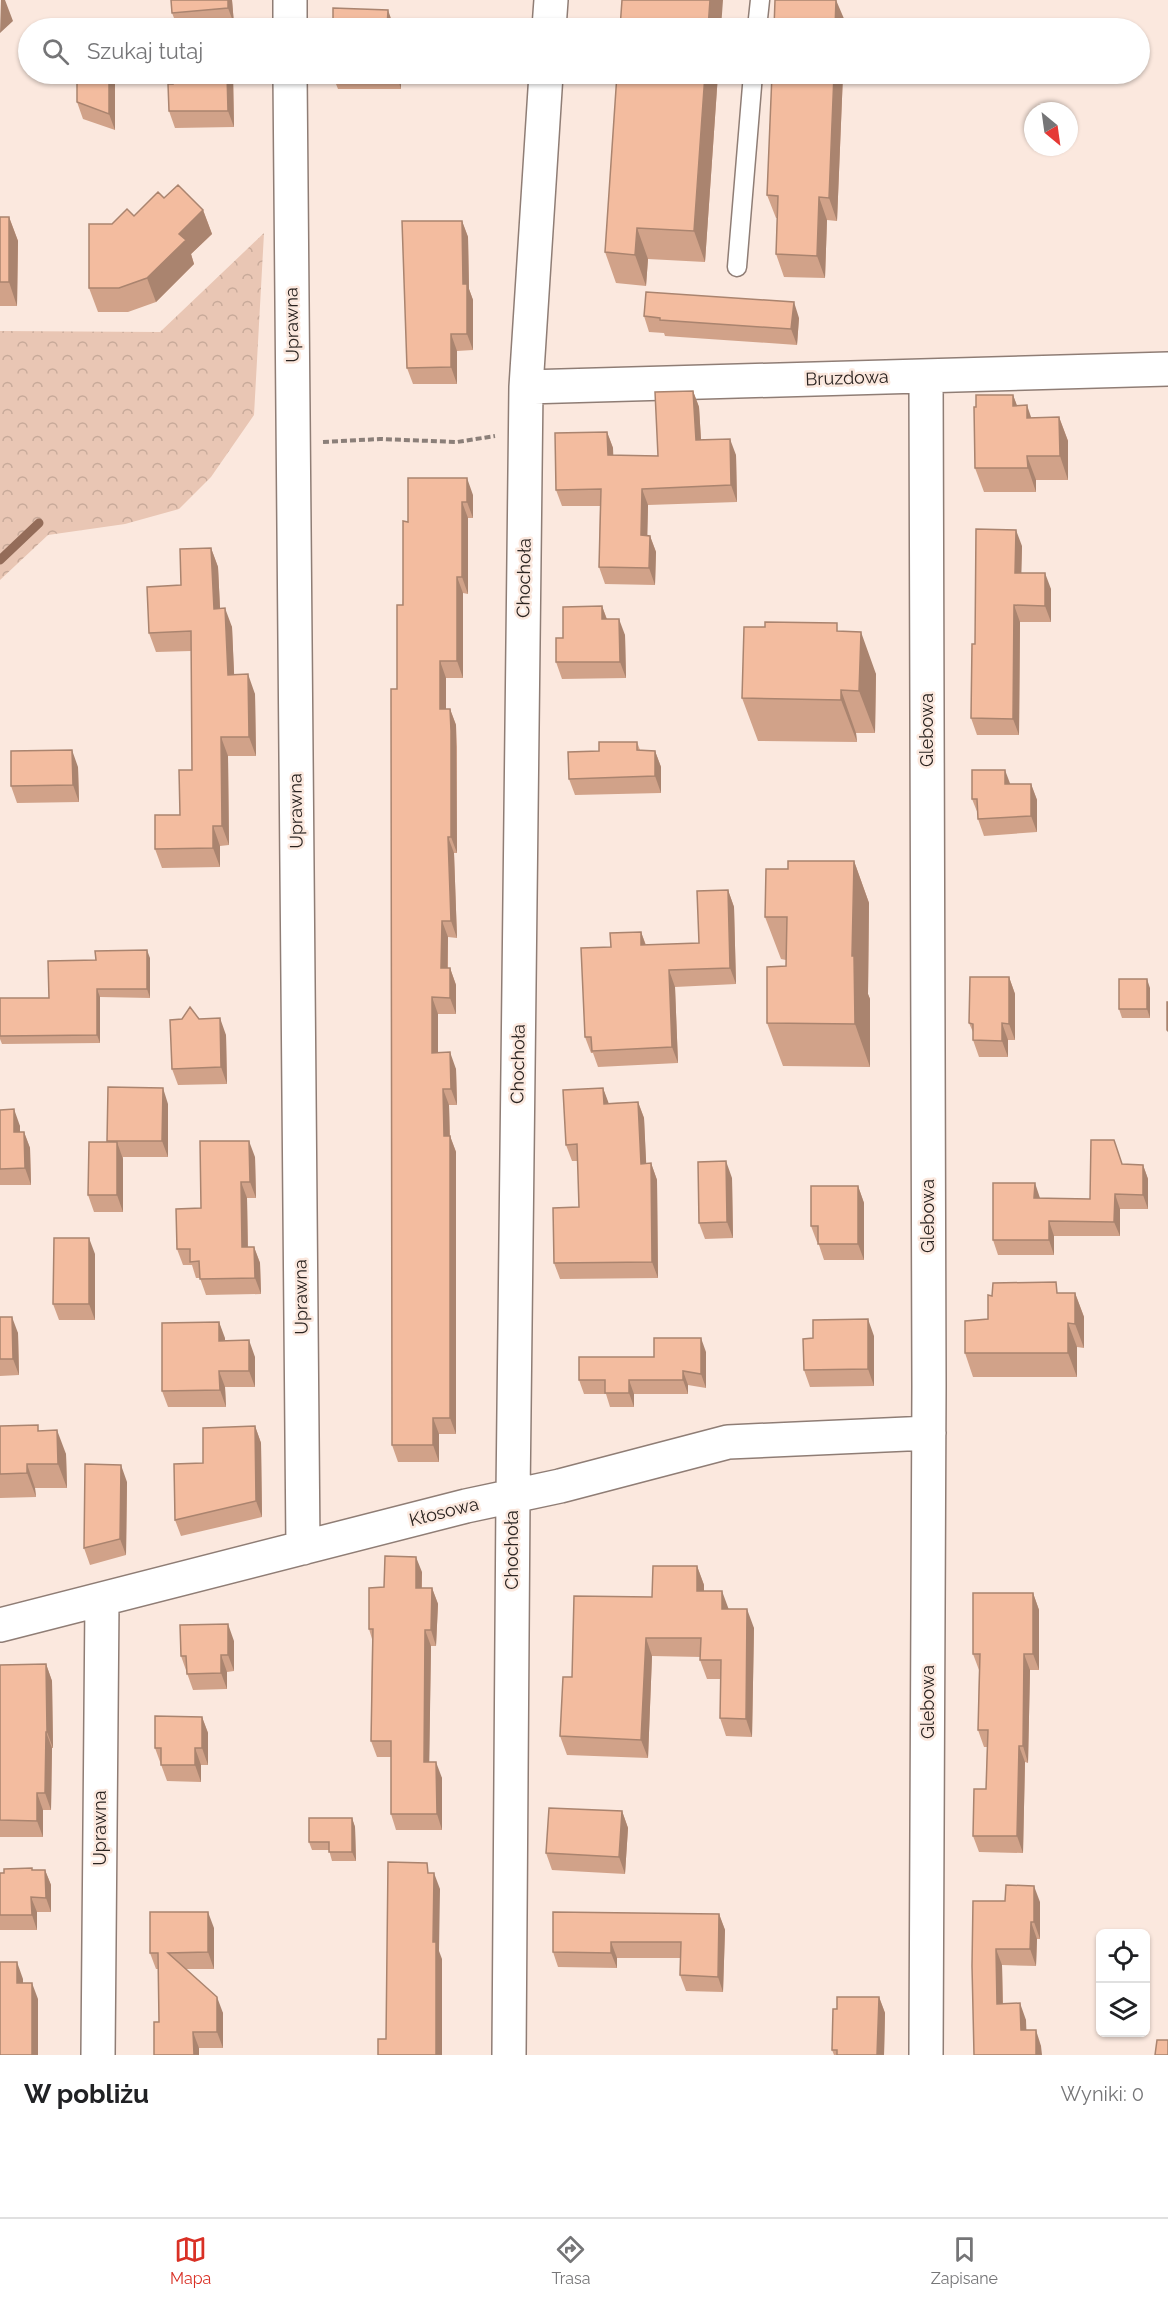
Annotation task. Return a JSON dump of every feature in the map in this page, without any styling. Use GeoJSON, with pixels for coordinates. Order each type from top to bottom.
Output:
{"type":"FeatureCollection","features":[{"type":"Feature","properties":{"kind":"street"},"geometry":{"type":"LineString","coordinates":[[290,0],[290,18]]}},
{"type":"Feature","properties":{"kind":"street"},"geometry":{"type":"LineString","coordinates":[[550,18],[551,0]]}},
{"type":"Feature","properties":{"kind":"street","name":"Uprawna"},"geometry":{"type":"LineString","coordinates":[[290,84],[303,1548]]}},
{"type":"Feature","properties":{"kind":"street","name":"Chochoła"},"geometry":{"type":"LineString","coordinates":[[509,2055],[526,387],[545,84]]}},
{"type":"Feature","properties":{"kind":"street","name":"Bruzdowa"},"geometry":{"type":"LineString","coordinates":[[526,387],[1168,369]]}},
{"type":"Feature","properties":{"kind":"street","name":"Glebowa"},"geometry":{"type":"LineString","coordinates":[[926,376],[929,1433],[926,2055]]}},
{"type":"Feature","properties":{"kind":"street","name":"Kłosowa"},"geometry":{"type":"LineString","coordinates":[[0,1625],[728,1442],[929,1433]]}},
{"type":"Feature","properties":{"kind":"street","name":"Uprawna"},"geometry":{"type":"LineString","coordinates":[[98,2055],[102,1601]]}},
{"type":"Feature","properties":{"kind":"lane"},"geometry":{"type":"LineString","coordinates":[[758,18],[760,0]]}},
{"type":"Feature","properties":{"kind":"lane"},"geometry":{"type":"LineString","coordinates":[[737,267],[752,84]]}},
{"type":"Feature","properties":{"kind":"path"},"geometry":{"type":"LineString","coordinates":[[293,444],[380,439],[457,442],[526,431]]}},
{"type":"Feature","properties":{"kind":"green space"},"geometry":{"type":"Polygon","coordinates":[[[264,233],[254,415],[211,477],[179,509],[125,524],[48,535],[0,580],[0,331],[160,332],[264,233]]]}},
{"type":"Feature","properties":{"kind":"building"},"geometry":{"type":"Polygon","coordinates":[[[171,0],[228,0],[228,8],[172,13],[171,0]]]}},
{"type":"Feature","properties":{"kind":"building"},"geometry":{"type":"Polygon","coordinates":[[[622,0],[710,0],[709,18],[621,18],[622,0]]]}},
{"type":"Feature","properties":{"kind":"building"},"geometry":{"type":"Polygon","coordinates":[[[775,0],[836,0],[835,18],[774,18],[775,0]]]}},
{"type":"Feature","properties":{"kind":"building"},"geometry":{"type":"Polygon","coordinates":[[[333,8],[388,10],[388,18],[333,18],[333,8]]]}},
{"type":"Feature","properties":{"kind":"building"},"geometry":{"type":"Polygon","coordinates":[[[77,84],[109,84],[109,114],[77,102],[77,84]]]}},
{"type":"Feature","properties":{"kind":"building"},"geometry":{"type":"Polygon","coordinates":[[[168,84],[227,84],[228,111],[169,111],[168,84]]]}},
{"type":"Feature","properties":{"kind":"building"},"geometry":{"type":"Polygon","coordinates":[[[616,84],[704,84],[694,231],[637,228],[635,255],[605,252],[616,84]]]}},
{"type":"Feature","properties":{"kind":"building"},"geometry":{"type":"Polygon","coordinates":[[[772,84],[834,84],[829,198],[819,197],[817,256],[776,254],[778,196],[767,195],[772,84]]]}},
{"type":"Feature","properties":{"kind":"building"},"geometry":{"type":"Polygon","coordinates":[[[178,185],[203,210],[179,234],[186,240],[147,278],[119,288],[89,288],[89,224],[112,224],[127,209],[134,216],[158,192],[164,198],[178,185]]]}},
{"type":"Feature","properties":{"kind":"building"},"geometry":{"type":"Polygon","coordinates":[[[0,217],[9,217],[9,282],[0,282],[0,217]]]}},
{"type":"Feature","properties":{"kind":"building"},"geometry":{"type":"Polygon","coordinates":[[[402,221],[462,221],[463,284],[467,284],[467,334],[451,334],[451,367],[407,368],[402,221]]]}},
{"type":"Feature","properties":{"kind":"building"},"geometry":{"type":"Polygon","coordinates":[[[646,292],[794,302],[791,329],[660,320],[660,318],[644,316],[646,292]]]}},
{"type":"Feature","properties":{"kind":"building"},"geometry":{"type":"Polygon","coordinates":[[[693,391],[696,440],[730,439],[731,485],[642,489],[641,535],[650,536],[649,568],[599,567],[601,489],[556,490],[555,433],[607,432],[608,455],[658,456],[655,392],[693,391]]]}},
{"type":"Feature","properties":{"kind":"building"},"geometry":{"type":"Polygon","coordinates":[[[976,395],[1013,395],[1013,406],[1027,405],[1027,418],[1059,417],[1060,456],[1027,456],[1028,468],[975,468],[974,407],[976,407],[976,395]]]}},
{"type":"Feature","properties":{"kind":"building"},"geometry":{"type":"Polygon","coordinates":[[[408,478],[467,478],[467,502],[462,502],[462,577],[457,577],[457,661],[440,661],[440,709],[450,709],[451,731],[451,837],[448,837],[451,921],[442,921],[441,968],[450,968],[450,998],[432,997],[432,1053],[450,1052],[451,1089],[443,1089],[444,1136],[450,1136],[450,1418],[433,1418],[433,1445],[392,1445],[391,689],[397,689],[397,605],[403,605],[403,521],[408,522],[408,478]]]}},
{"type":"Feature","properties":{"kind":"building"},"geometry":{"type":"Polygon","coordinates":[[[976,529],[1016,530],[1015,573],[1045,573],[1045,606],[1014,605],[1013,719],[971,718],[972,644],[975,644],[976,529]]]}},
{"type":"Feature","properties":{"kind":"building"},"geometry":{"type":"Polygon","coordinates":[[[211,548],[214,609],[225,608],[228,675],[248,674],[249,737],[221,737],[222,826],[213,826],[213,848],[155,849],[155,815],[180,815],[179,770],[192,770],[191,631],[149,633],[147,587],[181,585],[180,549],[211,548]]]}},
{"type":"Feature","properties":{"kind":"building"},"geometry":{"type":"Polygon","coordinates":[[[602,606],[602,619],[619,619],[620,662],[556,662],[556,638],[563,638],[563,607],[602,606]]]}},
{"type":"Feature","properties":{"kind":"building"},"geometry":{"type":"Polygon","coordinates":[[[765,622],[837,623],[837,631],[861,632],[859,691],[841,690],[841,700],[742,698],[744,627],[765,627],[765,622]]]}},
{"type":"Feature","properties":{"kind":"building"},"geometry":{"type":"Polygon","coordinates":[[[599,742],[637,742],[637,750],[655,751],[655,776],[569,779],[568,752],[599,751],[599,742]]]}},
{"type":"Feature","properties":{"kind":"building"},"geometry":{"type":"Polygon","coordinates":[[[72,750],[73,785],[11,786],[11,751],[72,750]]]}},
{"type":"Feature","properties":{"kind":"building"},"geometry":{"type":"Polygon","coordinates":[[[972,770],[1005,770],[1005,784],[1031,784],[1031,816],[978,819],[977,799],[972,799],[972,770]]]}},
{"type":"Feature","properties":{"kind":"building"},"geometry":{"type":"Polygon","coordinates":[[[788,861],[854,861],[852,956],[854,956],[855,1024],[767,1023],[767,967],[786,966],[787,917],[765,917],[766,869],[788,869],[788,861]]]}},
{"type":"Feature","properties":{"kind":"building"},"geometry":{"type":"Polygon","coordinates":[[[728,890],[730,968],[669,970],[672,1047],[592,1051],[591,1037],[585,1037],[581,948],[611,947],[610,933],[641,932],[641,945],[699,943],[697,891],[728,890]]]}},
{"type":"Feature","properties":{"kind":"building"},"geometry":{"type":"Polygon","coordinates":[[[147,950],[147,989],[97,989],[97,1035],[0,1036],[0,998],[49,998],[48,961],[96,960],[95,951],[147,950]]]}},
{"type":"Feature","properties":{"kind":"building"},"geometry":{"type":"Polygon","coordinates":[[[970,977],[1009,977],[1009,1024],[1002,1023],[1002,1041],[973,1040],[973,1024],[969,1023],[970,977]]]}},
{"type":"Feature","properties":{"kind":"building"},"geometry":{"type":"Polygon","coordinates":[[[1119,979],[1147,979],[1147,1009],[1119,1009],[1119,979]]]}},
{"type":"Feature","properties":{"kind":"building"},"geometry":{"type":"Polygon","coordinates":[[[1168,1002],[1168,1031],[1167,1030],[1168,1002]]]}},
{"type":"Feature","properties":{"kind":"building"},"geometry":{"type":"Polygon","coordinates":[[[190,1007],[199,1019],[220,1018],[221,1067],[172,1069],[170,1020],[182,1019],[190,1007]]]}},
{"type":"Feature","properties":{"kind":"building"},"geometry":{"type":"Polygon","coordinates":[[[108,1087],[163,1088],[162,1141],[107,1141],[108,1087]]]}},
{"type":"Feature","properties":{"kind":"building"},"geometry":{"type":"Polygon","coordinates":[[[603,1088],[604,1104],[638,1102],[641,1164],[651,1163],[652,1262],[554,1263],[553,1208],[579,1207],[577,1144],[566,1145],[563,1090],[603,1088]]]}},
{"type":"Feature","properties":{"kind":"building"},"geometry":{"type":"Polygon","coordinates":[[[14,1109],[14,1132],[24,1132],[25,1168],[0,1169],[0,1110],[14,1109]]]}},
{"type":"Feature","properties":{"kind":"building"},"geometry":{"type":"Polygon","coordinates":[[[1091,1140],[1114,1140],[1122,1164],[1143,1165],[1143,1195],[1115,1194],[1114,1222],[1049,1221],[1049,1240],[993,1240],[993,1183],[1035,1183],[1034,1198],[1090,1199],[1091,1140]]]}},
{"type":"Feature","properties":{"kind":"building"},"geometry":{"type":"Polygon","coordinates":[[[200,1141],[249,1141],[250,1182],[241,1182],[242,1247],[254,1247],[255,1278],[200,1279],[199,1261],[190,1262],[190,1249],[177,1249],[176,1209],[201,1208],[200,1141]]]}},
{"type":"Feature","properties":{"kind":"building"},"geometry":{"type":"Polygon","coordinates":[[[89,1142],[117,1142],[117,1195],[88,1195],[89,1142]]]}},
{"type":"Feature","properties":{"kind":"building"},"geometry":{"type":"Polygon","coordinates":[[[726,1161],[727,1222],[699,1223],[698,1162],[726,1161]]]}},
{"type":"Feature","properties":{"kind":"building"},"geometry":{"type":"Polygon","coordinates":[[[811,1186],[858,1186],[858,1244],[818,1244],[818,1226],[811,1226],[811,1186]]]}},
{"type":"Feature","properties":{"kind":"building"},"geometry":{"type":"Polygon","coordinates":[[[54,1238],[89,1238],[89,1304],[53,1304],[54,1238]]]}},
{"type":"Feature","properties":{"kind":"building"},"geometry":{"type":"Polygon","coordinates":[[[1056,1282],[1057,1293],[1075,1293],[1075,1324],[1068,1323],[1068,1353],[965,1353],[965,1321],[988,1319],[988,1295],[992,1296],[993,1283],[1056,1282]]]}},
{"type":"Feature","properties":{"kind":"building"},"geometry":{"type":"Polygon","coordinates":[[[0,1317],[12,1317],[13,1359],[0,1359],[0,1317]]]}},
{"type":"Feature","properties":{"kind":"building"},"geometry":{"type":"Polygon","coordinates":[[[868,1319],[868,1369],[804,1370],[803,1339],[813,1338],[813,1320],[868,1319]]]}},
{"type":"Feature","properties":{"kind":"building"},"geometry":{"type":"Polygon","coordinates":[[[219,1322],[219,1341],[249,1340],[249,1371],[219,1371],[220,1390],[162,1391],[162,1323],[219,1322]]]}},
{"type":"Feature","properties":{"kind":"building"},"geometry":{"type":"Polygon","coordinates":[[[654,1338],[701,1338],[701,1374],[683,1371],[683,1380],[629,1380],[629,1393],[605,1393],[605,1380],[579,1380],[579,1357],[654,1357],[654,1338]]]}},
{"type":"Feature","properties":{"kind":"building"},"geometry":{"type":"Polygon","coordinates":[[[38,1425],[38,1431],[57,1430],[58,1464],[27,1464],[27,1473],[0,1474],[0,1426],[38,1425]]]}},
{"type":"Feature","properties":{"kind":"building"},"geometry":{"type":"Polygon","coordinates":[[[255,1426],[256,1501],[175,1520],[174,1464],[203,1463],[203,1428],[255,1426]]]}},
{"type":"Feature","properties":{"kind":"building"},"geometry":{"type":"Polygon","coordinates":[[[85,1464],[121,1465],[120,1539],[84,1548],[85,1464]]]}},
{"type":"Feature","properties":{"kind":"building"},"geometry":{"type":"Polygon","coordinates":[[[385,1556],[416,1557],[416,1588],[432,1588],[431,1630],[425,1630],[424,1762],[436,1762],[437,1814],[391,1814],[391,1741],[371,1741],[373,1629],[369,1629],[369,1588],[384,1587],[385,1556]]]}},
{"type":"Feature","properties":{"kind":"building"},"geometry":{"type":"Polygon","coordinates":[[[653,1566],[697,1566],[697,1591],[722,1591],[722,1609],[747,1609],[746,1719],[720,1718],[721,1660],[700,1660],[701,1638],[646,1638],[641,1740],[560,1736],[563,1677],[572,1677],[574,1596],[652,1597],[653,1566]]]}},
{"type":"Feature","properties":{"kind":"building"},"geometry":{"type":"Polygon","coordinates":[[[973,1593],[1033,1593],[1033,1654],[1024,1654],[1023,1746],[1019,1746],[1017,1836],[973,1836],[974,1789],[986,1789],[988,1730],[978,1730],[980,1654],[973,1654],[973,1593]]]}},
{"type":"Feature","properties":{"kind":"building"},"geometry":{"type":"Polygon","coordinates":[[[228,1624],[228,1655],[221,1655],[221,1673],[187,1674],[186,1656],[181,1656],[180,1625],[228,1624]]]}},
{"type":"Feature","properties":{"kind":"building"},"geometry":{"type":"Polygon","coordinates":[[[46,1664],[45,1793],[37,1793],[37,1821],[0,1820],[0,1665],[46,1664]]]}},
{"type":"Feature","properties":{"kind":"building"},"geometry":{"type":"Polygon","coordinates":[[[155,1716],[202,1717],[202,1748],[195,1748],[195,1765],[161,1765],[161,1748],[155,1748],[155,1716]]]}},
{"type":"Feature","properties":{"kind":"building"},"geometry":{"type":"Polygon","coordinates":[[[549,1808],[622,1811],[619,1857],[546,1853],[549,1808]]]}},
{"type":"Feature","properties":{"kind":"building"},"geometry":{"type":"Polygon","coordinates":[[[309,1818],[352,1818],[352,1852],[329,1852],[329,1842],[309,1842],[309,1818]]]}},
{"type":"Feature","properties":{"kind":"building"},"geometry":{"type":"Polygon","coordinates":[[[388,1862],[427,1863],[428,1873],[434,1873],[436,2055],[378,2055],[378,2039],[386,2039],[388,1862]]]}},
{"type":"Feature","properties":{"kind":"building"},"geometry":{"type":"Polygon","coordinates":[[[32,1868],[32,1870],[45,1870],[46,1898],[31,1897],[32,1915],[0,1915],[0,1873],[4,1873],[4,1869],[32,1868]]]}},
{"type":"Feature","properties":{"kind":"building"},"geometry":{"type":"Polygon","coordinates":[[[1006,1885],[1034,1886],[1034,1922],[1031,1922],[1030,1949],[996,1949],[997,2004],[1020,2003],[1021,2030],[1036,2030],[1036,2055],[974,2055],[973,1901],[1005,1901],[1006,1885]]]}},
{"type":"Feature","properties":{"kind":"building"},"geometry":{"type":"Polygon","coordinates":[[[150,1912],[208,1912],[208,1952],[168,1953],[217,1997],[217,2032],[193,2032],[194,2055],[154,2055],[154,2022],[159,2022],[158,1953],[150,1953],[150,1912]]]}},
{"type":"Feature","properties":{"kind":"building"},"geometry":{"type":"Polygon","coordinates":[[[553,1912],[719,1914],[718,1977],[680,1975],[681,1942],[611,1942],[611,1953],[553,1952],[553,1912]]]}},
{"type":"Feature","properties":{"kind":"building"},"geometry":{"type":"Polygon","coordinates":[[[0,1962],[17,1962],[17,1983],[32,1983],[32,2055],[0,2055],[0,1962]]]}},
{"type":"Feature","properties":{"kind":"building"},"geometry":{"type":"Polygon","coordinates":[[[837,1997],[879,1997],[877,2055],[837,2055],[837,2050],[832,2050],[833,2009],[837,2009],[837,1997]]]}},
{"type":"Feature","properties":{"kind":"building"},"geometry":{"type":"Polygon","coordinates":[[[1157,2040],[1168,2040],[1168,2055],[1155,2055],[1157,2040]]]}},
{"type":"Feature","properties":{"kind":"waterway"},"geometry":{"type":"LineString","coordinates":[[0,560],[39,523]]}}]}
